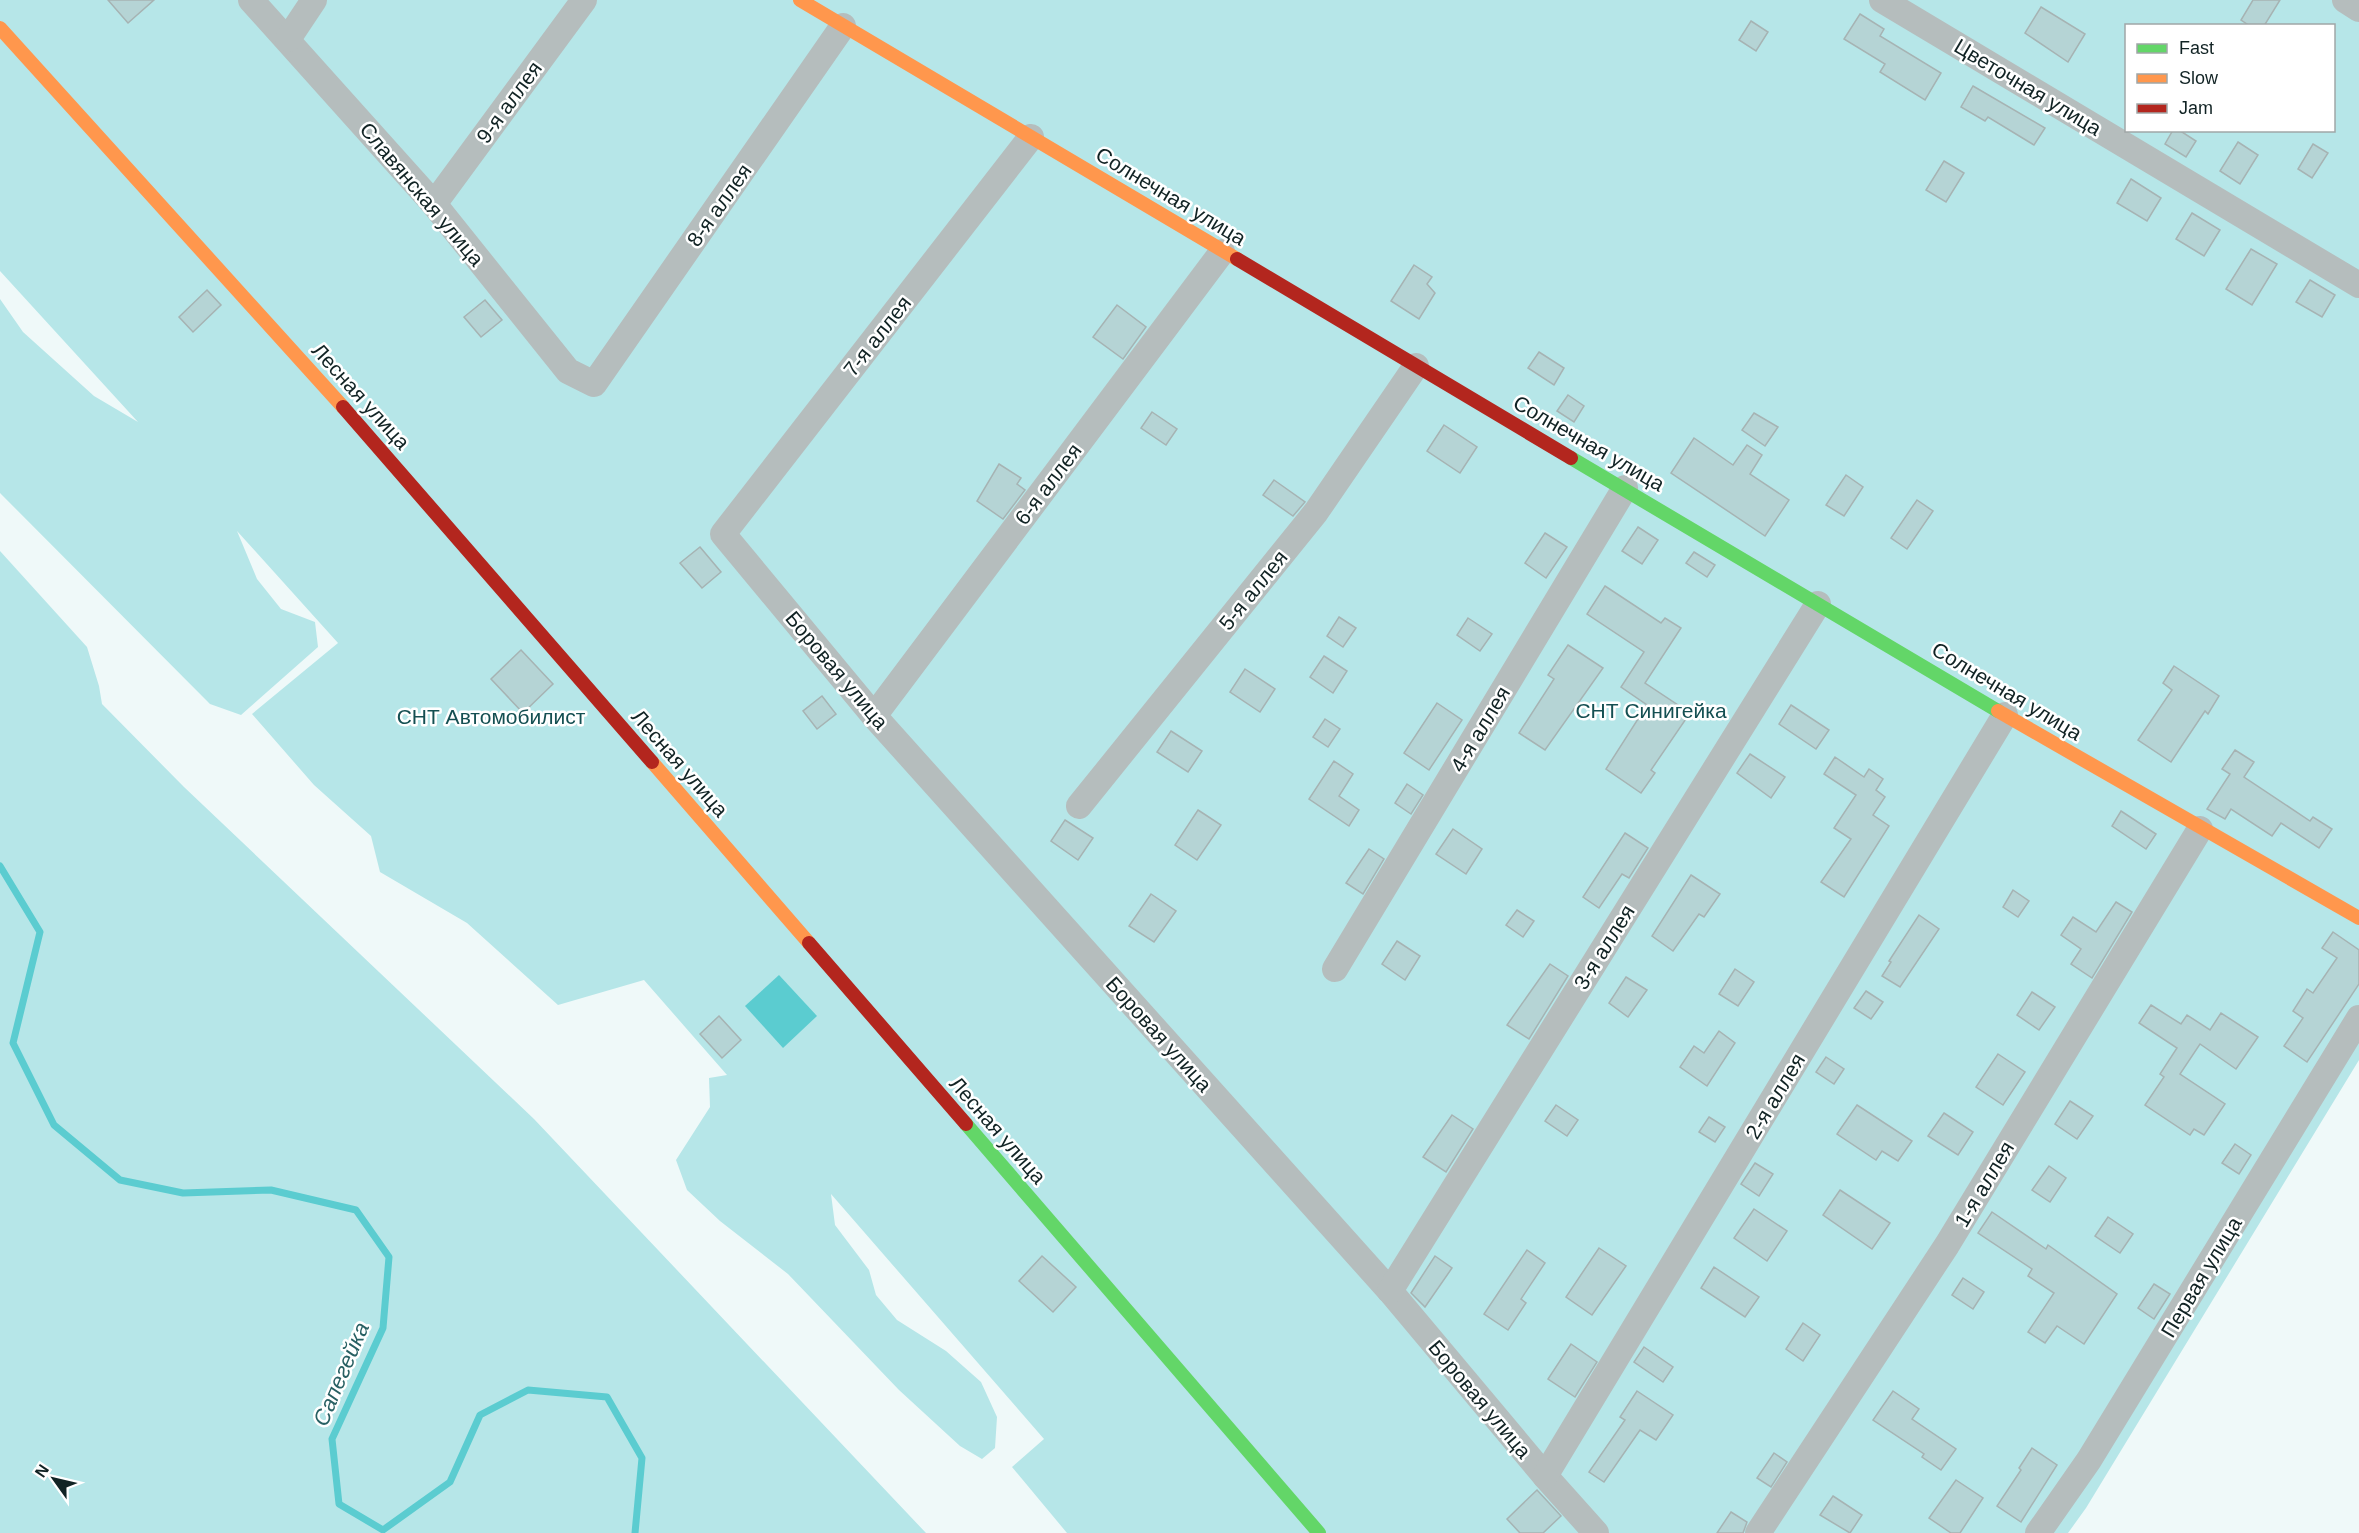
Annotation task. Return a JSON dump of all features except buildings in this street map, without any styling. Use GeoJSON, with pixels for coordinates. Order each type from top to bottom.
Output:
{"type":"FeatureCollection","features":[{"type":"Feature","properties":{"kind":"street","name":"Славянская улица"},"geometry":{"type":"LineString","coordinates":[[251,0],[434,204],[568,370],[594,384]]}},
{"type":"Feature","properties":{"kind":"street"},"geometry":{"type":"LineString","coordinates":[[288,39],[314,0]]}},
{"type":"Feature","properties":{"kind":"street","name":"9-я аллея"},"geometry":{"type":"LineString","coordinates":[[434,204],[584,0]]}},
{"type":"Feature","properties":{"kind":"street","name":"Солнечная улица"},"geometry":{"type":"LineString","coordinates":[[800,0],[1222,252],[1625,488],[2005,716],[2359,918]]}},
{"type":"Feature","properties":{"kind":"street","name":"Цветочная улица"},"geometry":{"type":"LineString","coordinates":[[1882,0],[2359,285]]}},
{"type":"Feature","properties":{"kind":"street"},"geometry":{"type":"LineString","coordinates":[[2345,0],[2359,9]]}},
{"type":"Feature","properties":{"kind":"street","name":"8-я аллея"},"geometry":{"type":"LineString","coordinates":[[594,384],[843,26]]}},
{"type":"Feature","properties":{"kind":"street","name":"Лесная улица"},"geometry":{"type":"LineString","coordinates":[[0,28],[394,463],[1319,1533]]}},
{"type":"Feature","properties":{"kind":"street","name":"7-я аллея"},"geometry":{"type":"LineString","coordinates":[[723,534],[1031,137]]}},
{"type":"Feature","properties":{"kind":"street","name":"6-я аллея"},"geometry":{"type":"LineString","coordinates":[[874,716],[1222,252]]}},
{"type":"Feature","properties":{"kind":"street","name":"5-я аллея"},"geometry":{"type":"LineString","coordinates":[[1079,806],[1316,512],[1416,366]]}},
{"type":"Feature","properties":{"kind":"street","name":"4-я аллея"},"geometry":{"type":"LineString","coordinates":[[1335,969],[1625,488]]}},
{"type":"Feature","properties":{"kind":"street","name":"Боровая улица"},"geometry":{"type":"LineString","coordinates":[[723,534],[874,716],[1390,1291],[1545,1476],[1596,1533]]}},
{"type":"Feature","properties":{"kind":"street","name":"3-я аллея"},"geometry":{"type":"LineString","coordinates":[[1390,1291],[1818,604]]}},
{"type":"Feature","properties":{"kind":"street","name":"2-я аллея"},"geometry":{"type":"LineString","coordinates":[[1545,1476],[2005,716]]}},
{"type":"Feature","properties":{"kind":"street","name":"1-я аллея"},"geometry":{"type":"LineString","coordinates":[[1758,1533],[1947,1245],[2200,829]]}},
{"type":"Feature","properties":{"kind":"street","name":"Первая улица"},"geometry":{"type":"LineString","coordinates":[[2038,1533],[2089,1460],[2359,1018]]}},
{"type":"Feature","properties":{"kind":"green space","name":"СНТ Синигейка"},"geometry":{"type":"Polygon","coordinates":[[[0,0],[2359,0],[2359,1060],[2086,1508],[2068,1533],[1067,1533],[1012,1467],[1044,1439],[831,1194],[835,1225],[869,1270],[876,1295],[897,1320],[946,1351],[981,1382],[997,1417],[995,1448],[982,1459],[960,1446],[899,1390],[788,1274],[720,1221],[687,1190],[676,1160],[710,1107],[709,1078],[727,1075],[644,980],[558,1005],[467,923],[380,872],[371,836],[314,785],[252,714],[338,643],[237,531],[257,579],[281,609],[315,622],[318,647],[241,715],[210,704],[0,493],[0,299],[23,332],[94,396],[138,422],[0,271],[0,0]]]}},
{"type":"Feature","properties":{"kind":"green space"},"geometry":{"type":"Polygon","coordinates":[[[0,551],[87,647],[102,704],[184,787],[534,1119],[926,1533],[0,1533],[0,551]]]}},
{"type":"Feature","properties":{"kind":"water"},"geometry":{"type":"Polygon","coordinates":[[[779,975],[817,1016],[783,1048],[745,1006],[779,975]]]}},
{"type":"Feature","properties":{"kind":"waterway","name":"Сапегейка"},"geometry":{"type":"LineString","coordinates":[[0,866],[40,932],[13,1043],[54,1125],[120,1180],[183,1193],[271,1190],[356,1210],[389,1257],[383,1328],[332,1439],[339,1504],[383,1530],[450,1482],[480,1415],[528,1390],[607,1397],[642,1458],[635,1533]]}},
{"type":"Feature","properties":{"kind":"traffic: fast"},"geometry":{"type":"LineString","coordinates":[[1571,458],[1998,711]]}},
{"type":"Feature","properties":{"kind":"traffic: fast"},"geometry":{"type":"LineString","coordinates":[[966,1124],[1319,1533]]}},
{"type":"Feature","properties":{"kind":"traffic: slow"},"geometry":{"type":"LineString","coordinates":[[800,0],[1237,259]]}},
{"type":"Feature","properties":{"kind":"traffic: slow"},"geometry":{"type":"LineString","coordinates":[[0,28],[343,407]]}},
{"type":"Feature","properties":{"kind":"traffic: slow"},"geometry":{"type":"LineString","coordinates":[[1998,711],[2359,918]]}},
{"type":"Feature","properties":{"kind":"traffic: slow"},"geometry":{"type":"LineString","coordinates":[[652,762],[809,943]]}},
{"type":"Feature","properties":{"kind":"traffic: jam"},"geometry":{"type":"LineString","coordinates":[[1237,259],[1571,458]]}},
{"type":"Feature","properties":{"kind":"traffic: jam"},"geometry":{"type":"LineString","coordinates":[[343,407],[652,762]]}},
{"type":"Feature","properties":{"kind":"traffic: jam"},"geometry":{"type":"LineString","coordinates":[[809,943],[966,1124]]}},
{"type":"Feature","properties":{"kind":"park label","name":"СНТ Автомобилист"},"geometry":{"type":"Point","coordinates":[491,716]}}]}
